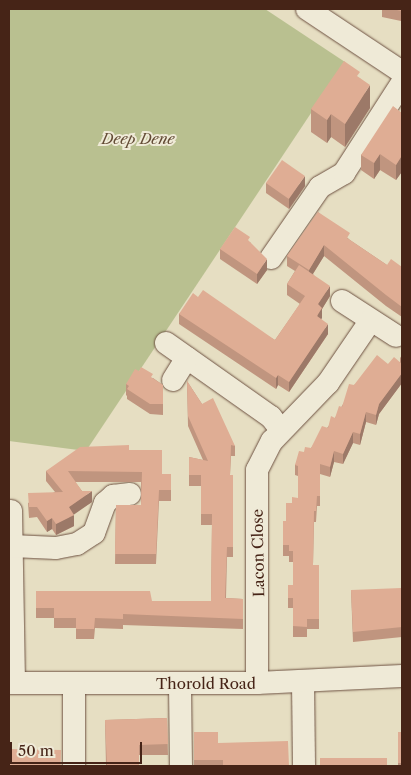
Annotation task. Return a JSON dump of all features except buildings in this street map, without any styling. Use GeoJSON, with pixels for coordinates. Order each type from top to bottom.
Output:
{"type":"FeatureCollection","features":[{"type":"Feature","properties":{"kind":"street"},"geometry":{"type":"LineString","coordinates":[[307,9],[402,72]]}},
{"type":"Feature","properties":{"kind":"street"},"geometry":{"type":"LineString","coordinates":[[271,258],[320,187],[344,173],[402,83]]}},
{"type":"Feature","properties":{"kind":"street"},"geometry":{"type":"LineString","coordinates":[[342,301],[396,336]]}},
{"type":"Feature","properties":{"kind":"street","name":"Lacon Close"},"geometry":{"type":"LineString","coordinates":[[258,683],[259,512],[255,483],[264,452],[281,430],[328,383],[371,320]]}},
{"type":"Feature","properties":{"kind":"street"},"geometry":{"type":"LineString","coordinates":[[166,343],[271,417],[281,430]]}},
{"type":"Feature","properties":{"kind":"street"},"geometry":{"type":"LineString","coordinates":[[173,380],[187,358]]}},
{"type":"Feature","properties":{"kind":"street"},"geometry":{"type":"LineString","coordinates":[[12,546],[56,548],[77,544],[94,533],[100,496],[130,494]]}},
{"type":"Feature","properties":{"kind":"street"},"geometry":{"type":"LineString","coordinates":[[11,511],[11,683]]}},
{"type":"Feature","properties":{"kind":"street","name":"Thorold Road"},"geometry":{"type":"LineString","coordinates":[[11,683],[258,683],[402,676]]}},
{"type":"Feature","properties":{"kind":"street"},"geometry":{"type":"LineString","coordinates":[[304,682],[304,766]]}},
{"type":"Feature","properties":{"kind":"street"},"geometry":{"type":"LineString","coordinates":[[74,684],[74,766]]}},
{"type":"Feature","properties":{"kind":"street"},"geometry":{"type":"LineString","coordinates":[[180,684],[181,766]]}},
{"type":"Feature","properties":{"kind":"green space","name":"Deep Dene"},"geometry":{"type":"Polygon","coordinates":[[[9,9],[265,9],[345,62],[86,451],[9,441],[9,9]]]}}]}
